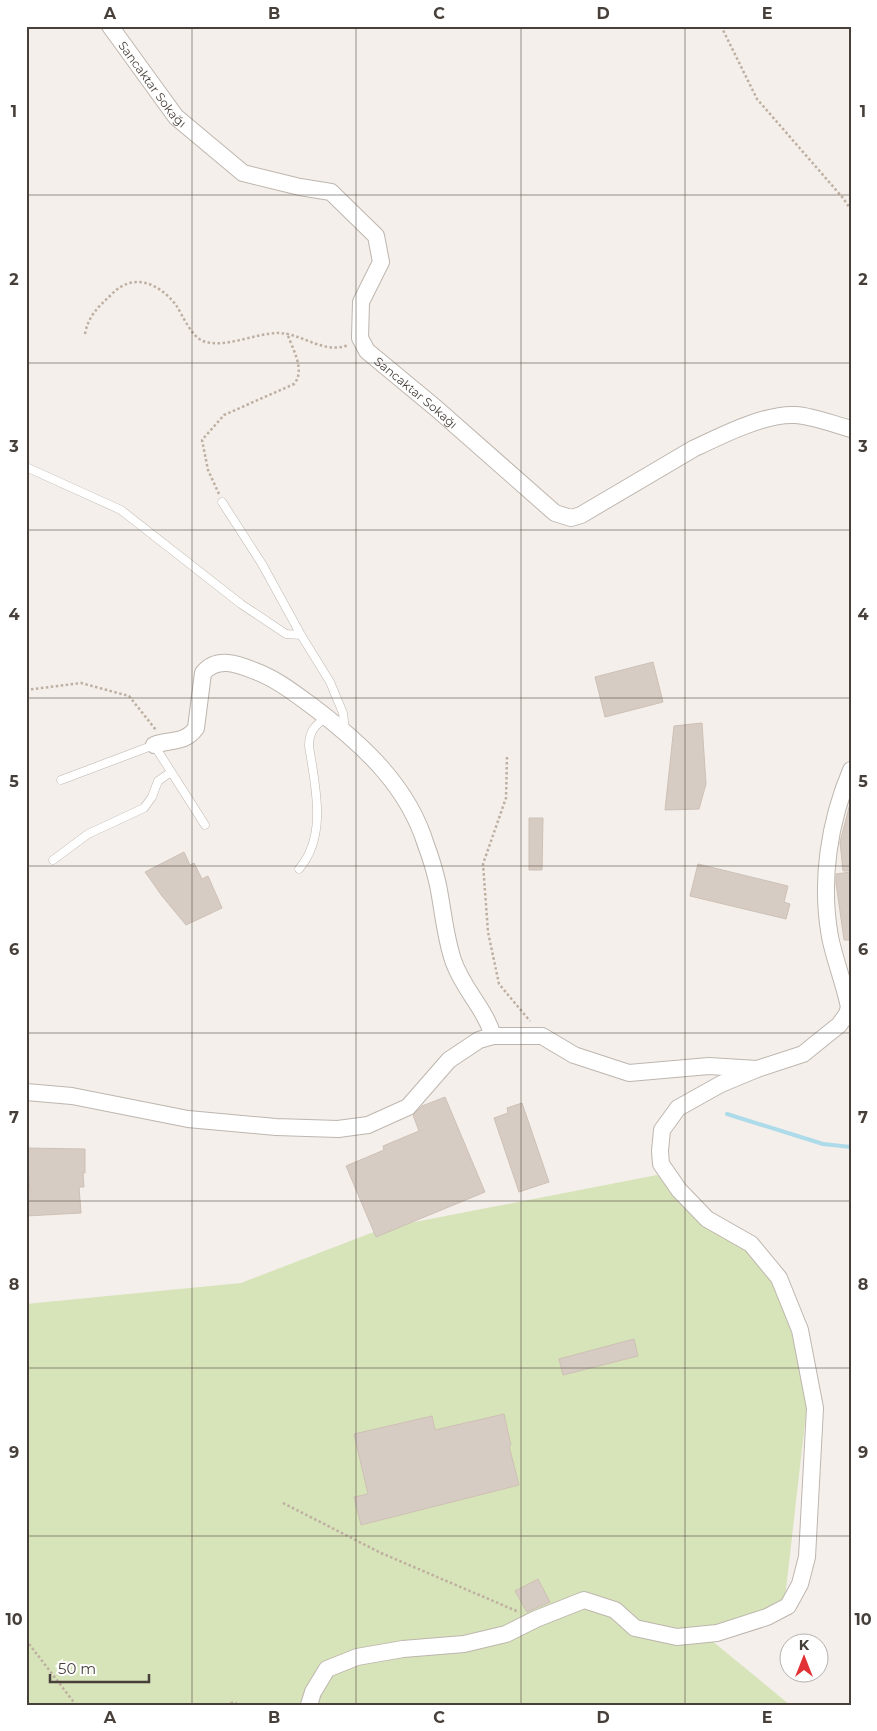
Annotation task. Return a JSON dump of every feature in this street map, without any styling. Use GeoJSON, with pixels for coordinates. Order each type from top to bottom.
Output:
{"type":"FeatureCollection","features":[{"type":"Feature","properties":{"kind":"street","name":"Sancaktar Sokağı"},"geometry":{"type":"LineString","coordinates":[[110,26],[176,117],[244,173],[331,192],[376,236],[381,262],[361,302],[360,338],[367,351],[555,513],[571,518],[581,515],[693,449],[768,418],[794,415],[851,429]]}},
{"type":"Feature","properties":{"kind":"street"},"geometry":{"type":"LineString","coordinates":[[159,743],[187,738],[192,734],[196,728],[203,673],[208,668],[221,663],[238,664],[260,672],[287,688],[345,731],[391,777],[416,818],[426,843],[437,883],[453,962],[462,981],[489,1022],[493,1036]]}},
{"type":"Feature","properties":{"kind":"street"},"geometry":{"type":"LineString","coordinates":[[309,1705],[312,1692],[327,1669],[357,1657],[403,1649],[464,1644],[506,1634],[536,1619],[584,1600],[615,1610],[635,1628],[677,1637],[717,1633],[767,1618],[788,1606],[800,1584],[807,1557],[815,1408],[800,1330],[779,1278],[751,1244],[707,1219],[679,1190],[662,1164],[660,1151],[662,1130],[678,1108],[721,1084],[757,1069],[803,1054],[839,1025],[847,1014],[850,1007],[835,956],[828,919],[827,877],[830,834],[837,806],[851,770]]}},
{"type":"Feature","properties":{"kind":"street"},"geometry":{"type":"LineString","coordinates":[[26,1092],[72,1096],[188,1119],[276,1127],[338,1129],[368,1125],[408,1107],[449,1060],[479,1040],[493,1036],[542,1036],[574,1055],[629,1073],[710,1066],[757,1069]]}},
{"type":"Feature","properties":{"kind":"lane"},"geometry":{"type":"LineString","coordinates":[[26,467],[121,510],[241,604],[286,634],[301,635]]}},
{"type":"Feature","properties":{"kind":"lane"},"geometry":{"type":"LineString","coordinates":[[222,502],[262,564],[301,635],[338,696],[343,713],[345,731]]}},
{"type":"Feature","properties":{"kind":"lane"},"geometry":{"type":"LineString","coordinates":[[299,869],[310,853],[317,826],[317,804],[309,746],[310,736],[314,726],[327,717]]}},
{"type":"Feature","properties":{"kind":"lane"},"geometry":{"type":"LineString","coordinates":[[61,780],[159,743],[171,772],[206,825]]}},
{"type":"Feature","properties":{"kind":"lane"},"geometry":{"type":"LineString","coordinates":[[53,860],[88,834],[144,808],[152,797],[158,781],[171,772]]}},
{"type":"Feature","properties":{"kind":"path"},"geometry":{"type":"LineString","coordinates":[[721,26],[757,100],[843,198],[851,210]]}},
{"type":"Feature","properties":{"kind":"path"},"geometry":{"type":"LineString","coordinates":[[85,334],[88,322],[94,311],[120,286],[138,282],[150,284],[162,292],[174,303],[197,337],[206,342],[220,343],[270,333],[287,333],[331,348],[346,346],[360,338]]}},
{"type":"Feature","properties":{"kind":"path"},"geometry":{"type":"LineString","coordinates":[[222,502],[208,470],[202,440],[224,415],[294,384],[298,379],[300,369],[287,333]]}},
{"type":"Feature","properties":{"kind":"path"},"geometry":{"type":"LineString","coordinates":[[26,690],[81,683],[129,696],[159,743]]}},
{"type":"Feature","properties":{"kind":"path"},"geometry":{"type":"LineString","coordinates":[[507,756],[506,798],[483,864],[488,932],[499,984],[542,1036]]}},
{"type":"Feature","properties":{"kind":"path"},"geometry":{"type":"LineString","coordinates":[[283,1503],[381,1554],[536,1619]]}},
{"type":"Feature","properties":{"kind":"path"},"geometry":{"type":"LineString","coordinates":[[26,1640],[76,1705]]}},
{"type":"Feature","properties":{"kind":"path"},"geometry":{"type":"LineString","coordinates":[[226,1705],[234,1702],[238,1705]]}},
{"type":"Feature","properties":{"kind":"green space"},"geometry":{"type":"Polygon","coordinates":[[[657,1175],[779,1274],[807,1405],[784,1607],[700,1631],[790,1705],[26,1705],[26,1304],[241,1283],[384,1228],[657,1175]]]}},
{"type":"Feature","properties":{"kind":"building"},"geometry":{"type":"Polygon","coordinates":[[[653,662],[663,702],[605,717],[595,677],[653,662]]]}},
{"type":"Feature","properties":{"kind":"building"},"geometry":{"type":"Polygon","coordinates":[[[702,723],[706,784],[699,809],[665,810],[674,726],[702,723]]]}},
{"type":"Feature","properties":{"kind":"building"},"geometry":{"type":"Polygon","coordinates":[[[851,800],[851,871],[843,871],[840,842],[851,800]]]}},
{"type":"Feature","properties":{"kind":"building"},"geometry":{"type":"Polygon","coordinates":[[[529,818],[543,818],[542,870],[529,870],[529,818]]]}},
{"type":"Feature","properties":{"kind":"building"},"geometry":{"type":"Polygon","coordinates":[[[184,852],[190,865],[194,863],[202,879],[208,876],[222,908],[186,925],[145,872],[184,852]]]}},
{"type":"Feature","properties":{"kind":"building"},"geometry":{"type":"Polygon","coordinates":[[[698,864],[788,886],[784,902],[790,904],[786,919],[690,896],[698,864]]]}},
{"type":"Feature","properties":{"kind":"building"},"geometry":{"type":"Polygon","coordinates":[[[851,872],[851,940],[844,940],[836,874],[851,872]]]}},
{"type":"Feature","properties":{"kind":"building"},"geometry":{"type":"Polygon","coordinates":[[[445,1097],[485,1192],[376,1237],[346,1166],[384,1150],[383,1146],[419,1131],[413,1115],[422,1106],[445,1097]]]}},
{"type":"Feature","properties":{"kind":"building"},"geometry":{"type":"Polygon","coordinates":[[[522,1103],[549,1182],[519,1192],[494,1118],[508,1113],[507,1108],[522,1103]]]}},
{"type":"Feature","properties":{"kind":"building"},"geometry":{"type":"Polygon","coordinates":[[[27,1148],[85,1149],[84,1187],[79,1187],[81,1213],[26,1216],[26,1192],[30,1192],[28,1172],[26,1172],[27,1148]]]}},
{"type":"Feature","properties":{"kind":"building"},"geometry":{"type":"Polygon","coordinates":[[[634,1339],[638,1356],[563,1375],[559,1359],[634,1339]]]}},
{"type":"Feature","properties":{"kind":"building"},"geometry":{"type":"Polygon","coordinates":[[[504,1414],[511,1445],[509,1446],[519,1485],[361,1525],[354,1497],[368,1494],[354,1434],[432,1416],[435,1430],[504,1414]]]}},
{"type":"Feature","properties":{"kind":"building"},"geometry":{"type":"Polygon","coordinates":[[[538,1579],[550,1602],[527,1612],[515,1591],[538,1579]]]}},
{"type":"Feature","properties":{"kind":"waterway"},"geometry":{"type":"LineString","coordinates":[[727,1114],[823,1144],[851,1147]]}}]}
